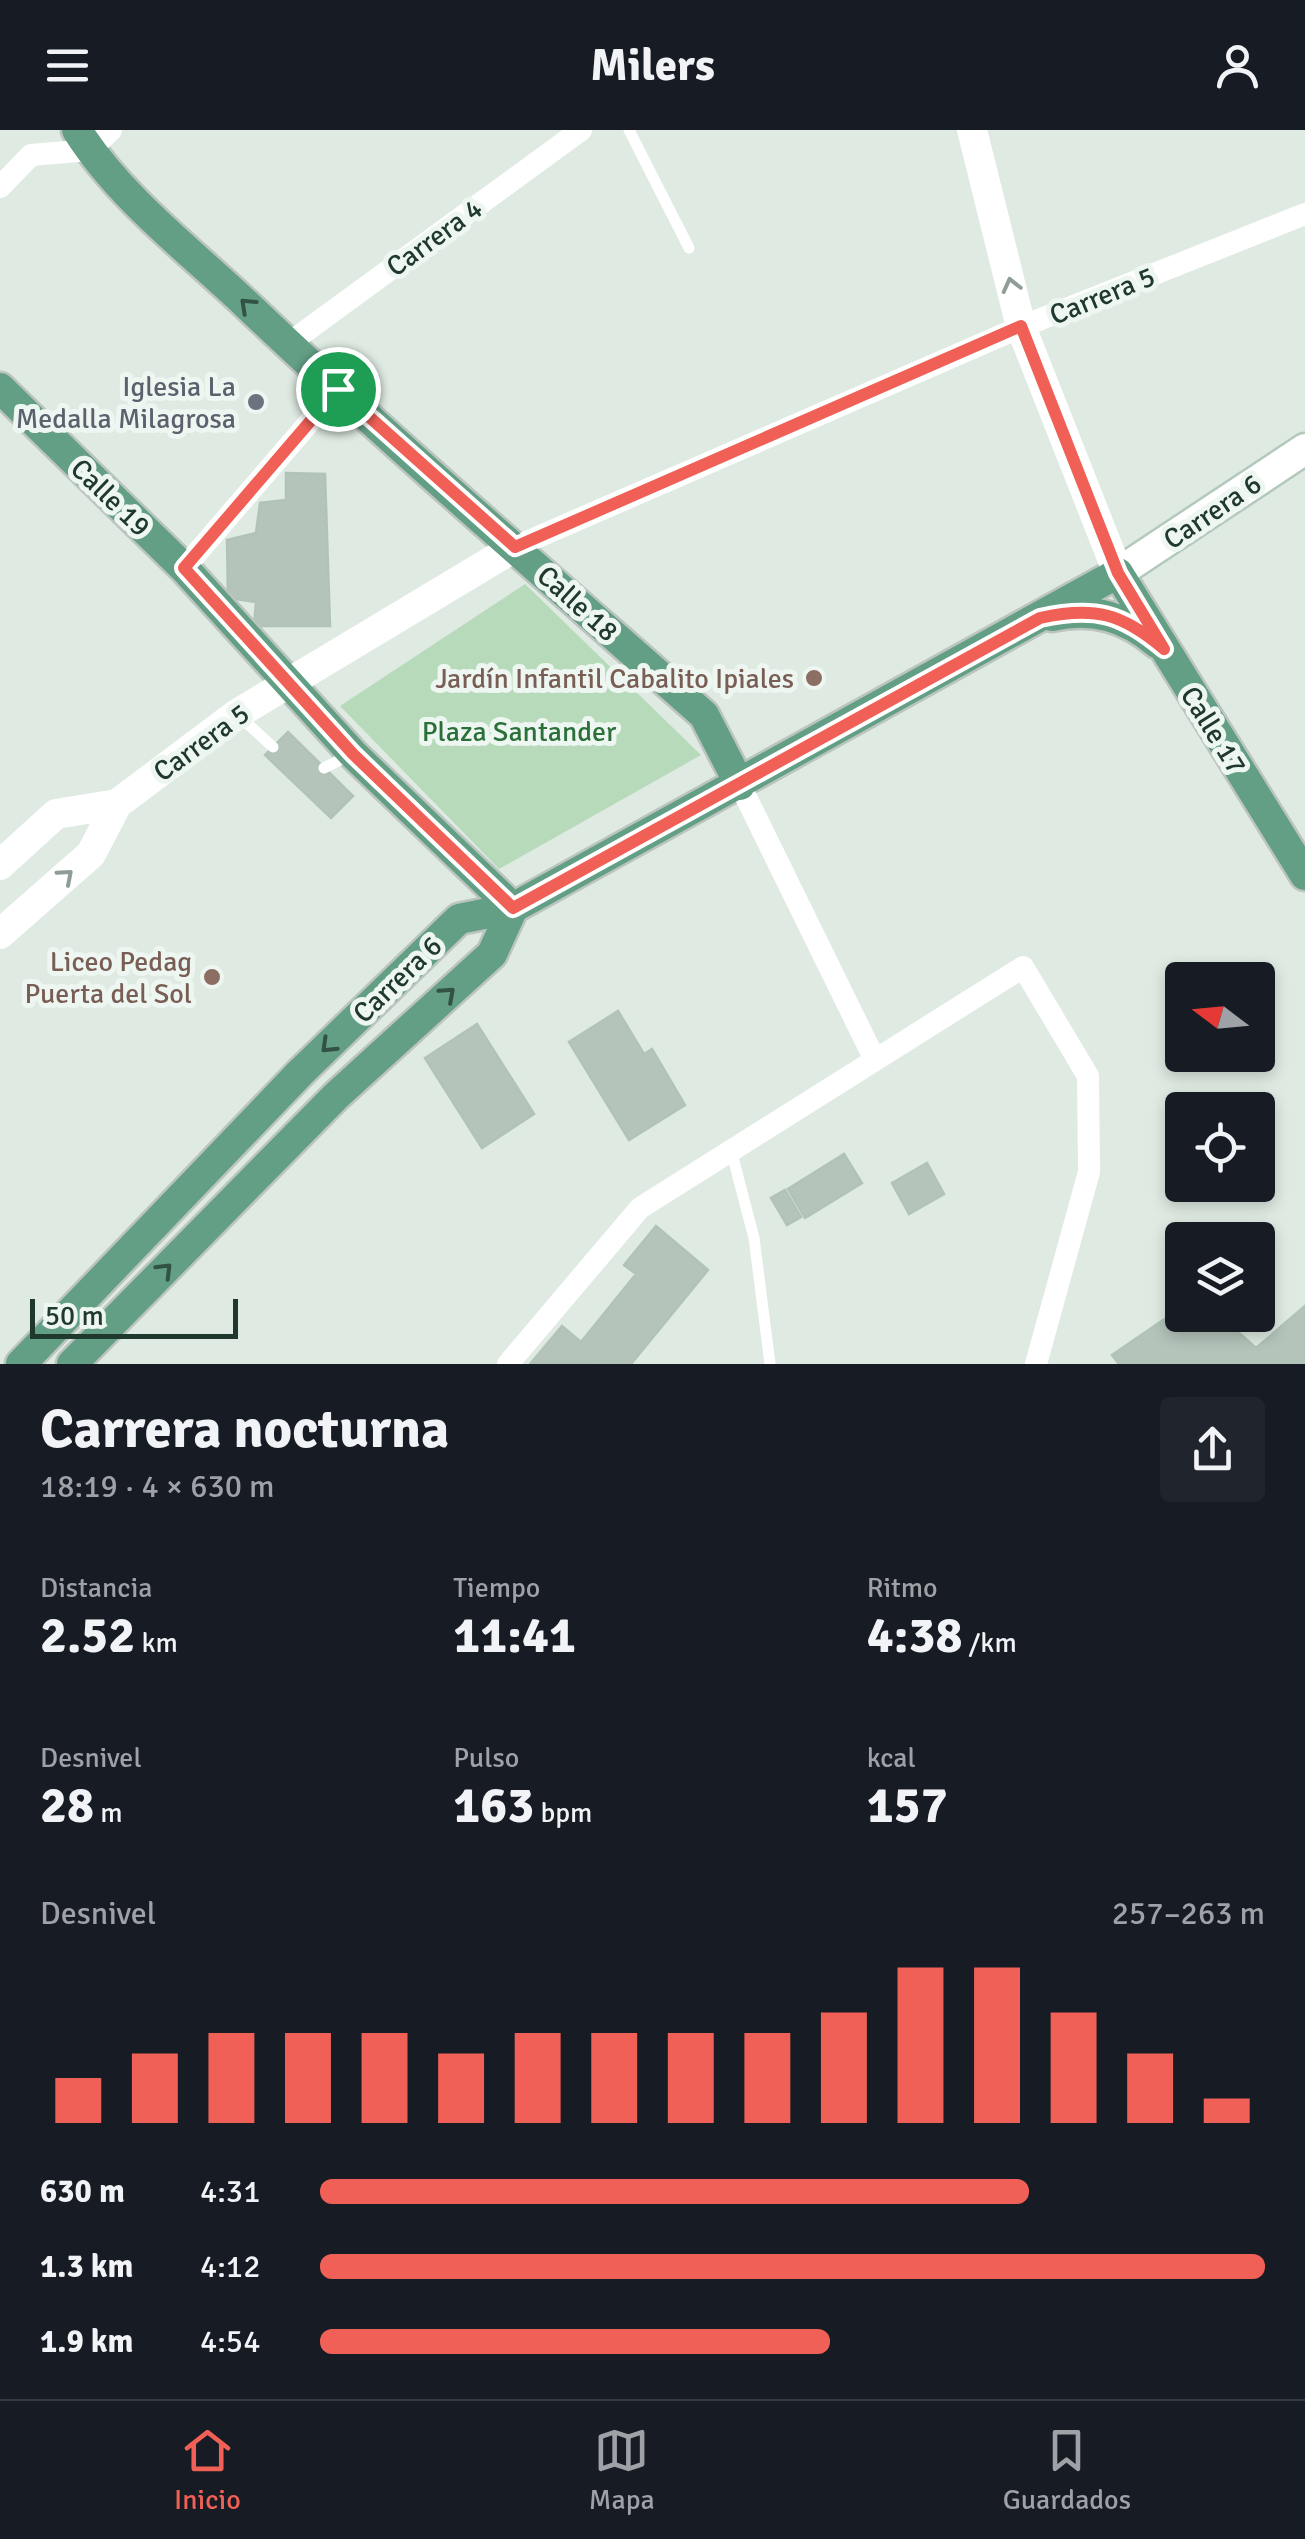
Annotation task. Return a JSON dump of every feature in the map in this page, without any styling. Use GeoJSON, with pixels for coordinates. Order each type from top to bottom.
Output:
{"type":"FeatureCollection","features":[{"type":"Feature","properties":{"kind":"main road","name":"Calle 18"},"geometry":{"type":"LineString","coordinates":[[92,137],[288,344],[704,715],[740,785]]}},
{"type":"Feature","properties":{"kind":"main road","name":"Calle 19"},"geometry":{"type":"LineString","coordinates":[[0,388],[184,568],[353,754],[513,908]]}},
{"type":"Feature","properties":{"kind":"main road"},"geometry":{"type":"LineString","coordinates":[[513,908],[1118,573]]}},
{"type":"Feature","properties":{"kind":"main road","name":"Calle 17"},"geometry":{"type":"LineString","coordinates":[[1118,573],[1305,876]]}},
{"type":"Feature","properties":{"kind":"main road"},"geometry":{"type":"LineString","coordinates":[[1040,618],[1073,611],[1106,614],[1138,627],[1164,649]]}},
{"type":"Feature","properties":{"kind":"main road","name":"Carrera 6"},"geometry":{"type":"LineString","coordinates":[[21,1364],[300,1073],[459,919],[513,908]]}},
{"type":"Feature","properties":{"kind":"main road","name":"Carrera 6"},"geometry":{"type":"LineString","coordinates":[[72,1364],[336,1096],[492,954],[513,908]]}},
{"type":"Feature","properties":{"kind":"street","name":"Calle 18"},"geometry":{"type":"LineString","coordinates":[[61,130],[92,137]]}},
{"type":"Feature","properties":{"kind":"street","name":"Carrera 4"},"geometry":{"type":"LineString","coordinates":[[288,344],[581,130]]}},
{"type":"Feature","properties":{"kind":"street","name":"Calle 17"},"geometry":{"type":"LineString","coordinates":[[972,130],[1021,326],[1118,573]]}},
{"type":"Feature","properties":{"kind":"street"},"geometry":{"type":"LineString","coordinates":[[0,187],[31,155],[92,137]]}},
{"type":"Feature","properties":{"kind":"street","name":"Carrera 5"},"geometry":{"type":"LineString","coordinates":[[0,934],[90,854],[117,804],[237,714],[515,547],[1021,326],[1305,214]]}},
{"type":"Feature","properties":{"kind":"street"},"geometry":{"type":"LineString","coordinates":[[184,568],[338,389]]}},
{"type":"Feature","properties":{"kind":"street","name":"Carrera 6"},"geometry":{"type":"LineString","coordinates":[[1118,573],[1305,449]]}},
{"type":"Feature","properties":{"kind":"street"},"geometry":{"type":"LineString","coordinates":[[740,785],[875,1060]]}},
{"type":"Feature","properties":{"kind":"street","name":"Carrera 5"},"geometry":{"type":"LineString","coordinates":[[0,864],[56,814],[117,804]]}},
{"type":"Feature","properties":{"kind":"street"},"geometry":{"type":"LineString","coordinates":[[508,1364],[640,1208],[1023,966],[1088,1076],[1089,1172],[1036,1364]]}},
{"type":"Feature","properties":{"kind":"lane"},"geometry":{"type":"LineString","coordinates":[[629,130],[689,248]]}},
{"type":"Feature","properties":{"kind":"lane"},"geometry":{"type":"LineString","coordinates":[[237,714],[274,747]]}},
{"type":"Feature","properties":{"kind":"lane"},"geometry":{"type":"LineString","coordinates":[[324,768],[353,754]]}},
{"type":"Feature","properties":{"kind":"lane"},"geometry":{"type":"LineString","coordinates":[[731,1150],[754,1238],[770,1364]]}},
{"type":"Feature","properties":{"kind":"green space","name":"Plaza Santander"},"geometry":{"type":"Polygon","coordinates":[[[525,584],[701,755],[499,869],[340,706],[525,584]]]}},
{"type":"Feature","properties":{"kind":"building"},"geometry":{"type":"Polygon","coordinates":[[[286,473],[325,474],[330,626],[254,626],[256,602],[228,598],[227,540],[256,533],[260,503],[286,500],[286,473]]]}},
{"type":"Feature","properties":{"kind":"building"},"geometry":{"type":"Polygon","coordinates":[[[288,732],[353,796],[331,818],[265,755],[288,732]]]}},
{"type":"Feature","properties":{"kind":"building"},"geometry":{"type":"Polygon","coordinates":[[[618,1011],[644,1054],[652,1049],[685,1105],[629,1140],[569,1042],[618,1011]]]}},
{"type":"Feature","properties":{"kind":"building"},"geometry":{"type":"Polygon","coordinates":[[[477,1024],[534,1114],[482,1148],[425,1058],[477,1024]]]}},
{"type":"Feature","properties":{"kind":"building"},"geometry":{"type":"Polygon","coordinates":[[[844,1154],[862,1183],[805,1218],[788,1189],[844,1154]]]}},
{"type":"Feature","properties":{"kind":"building"},"geometry":{"type":"Polygon","coordinates":[[[927,1163],[944,1194],[909,1214],[892,1183],[927,1163]]]}},
{"type":"Feature","properties":{"kind":"building"},"geometry":{"type":"Polygon","coordinates":[[[785,1190],[801,1217],[787,1225],[771,1198],[785,1190]]]}},
{"type":"Feature","properties":{"kind":"building"},"geometry":{"type":"Polygon","coordinates":[[[656,1226],[708,1270],[631,1364],[531,1363],[562,1326],[581,1342],[636,1274],[624,1265],[656,1226]]]}},
{"type":"Feature","properties":{"kind":"building"},"geometry":{"type":"Polygon","coordinates":[[[1305,1306],[1305,1364],[1119,1364],[1112,1355],[1165,1319],[1165,1332],[1238,1332],[1256,1348],[1305,1306]]]}},
{"type":"Feature","properties":{"kind":"place","name":"Iglesia La Medalla Milagrosa"},"geometry":{"type":"Point","coordinates":[256,402]}},
{"type":"Feature","properties":{"kind":"place","name":"Jardín Infantil Cabalito Ipiales"},"geometry":{"type":"Point","coordinates":[814,678]}},
{"type":"Feature","properties":{"kind":"place","name":"Liceo Pedag Puerta del Sol"},"geometry":{"type":"Point","coordinates":[212,977]}},
{"type":"Feature","properties":{"kind":"route"},"geometry":{"type":"LineString","coordinates":[[1021,326],[1118,573],[1164,649],[1138,627],[1106,614],[1073,611],[1040,618],[513,908],[353,754],[184,568],[338,389],[515,547],[1021,326]]}}]}
